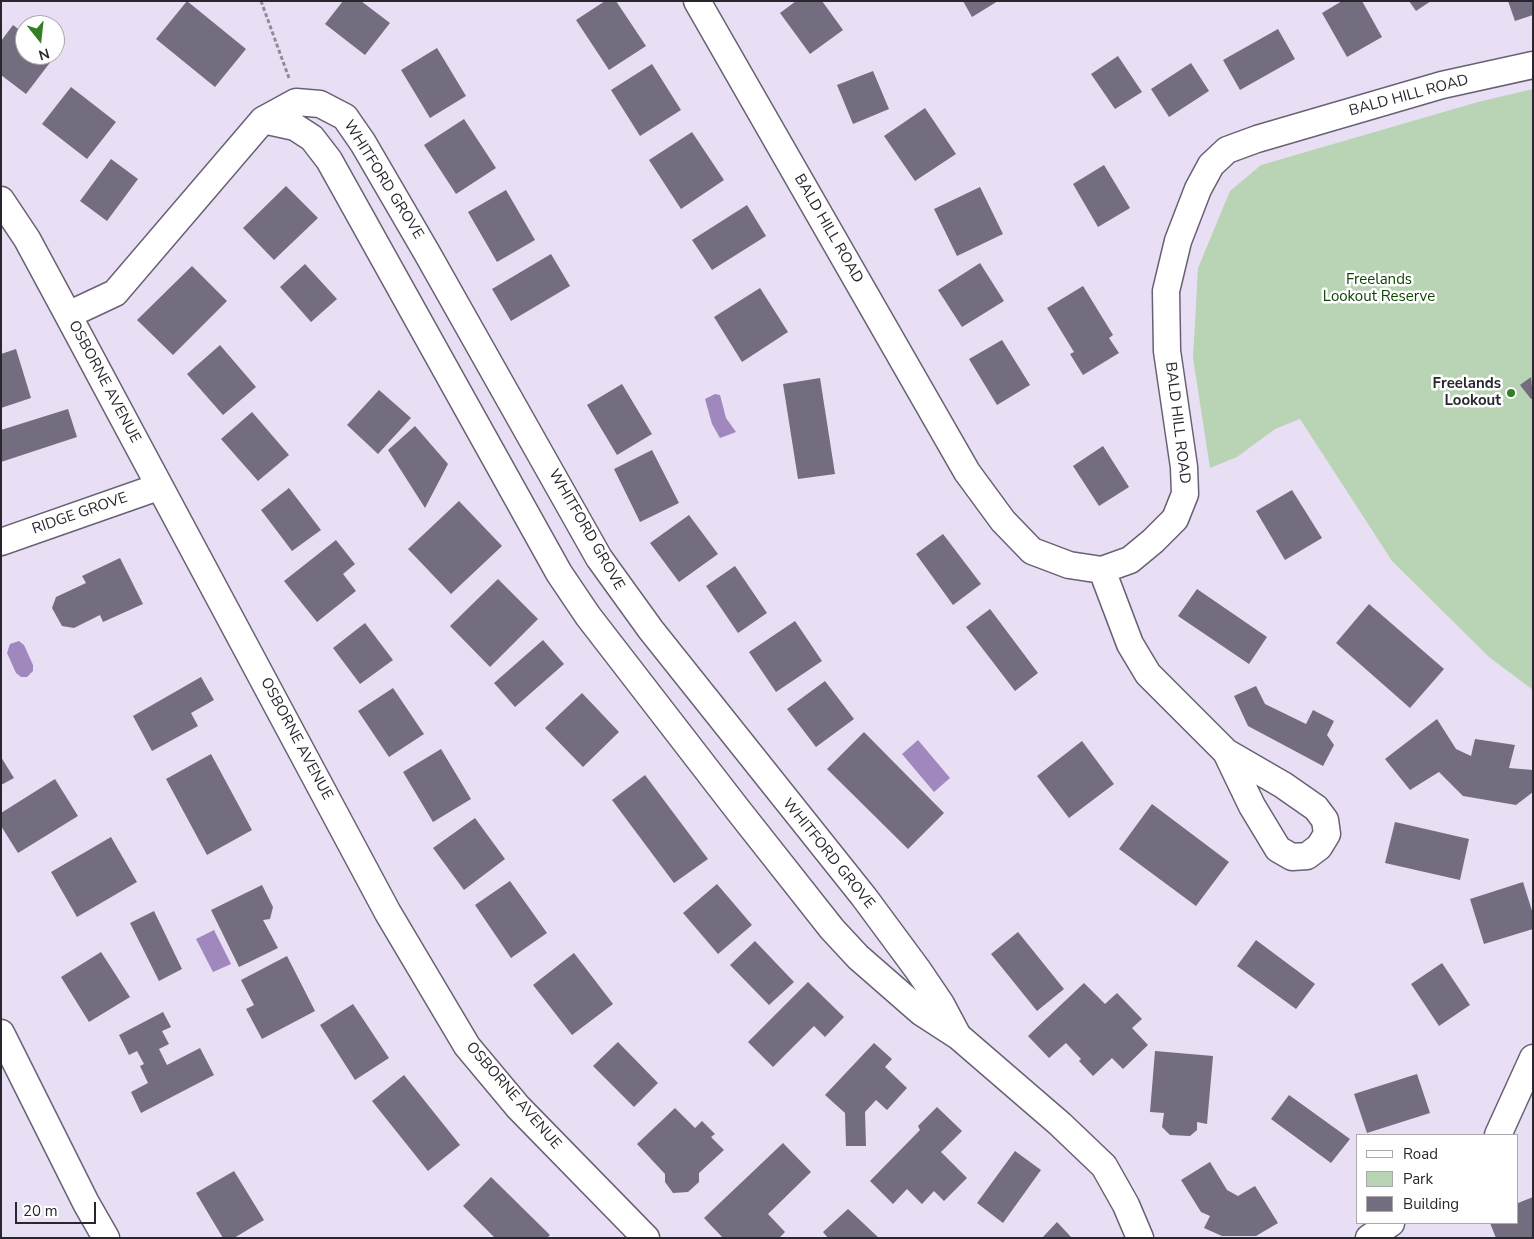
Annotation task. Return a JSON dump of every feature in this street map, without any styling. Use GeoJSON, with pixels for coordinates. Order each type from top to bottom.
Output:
{"type":"FeatureCollection","features":[{"type":"Feature","properties":{"kind":"street","name":"BALD HILL ROAD"},"geometry":{"type":"LineString","coordinates":[[697,1],[966,472],[1003,521],[1032,551],[1069,565],[1102,570],[1130,560],[1153,541],[1175,519],[1185,494],[1184,466],[1167,351],[1166,292],[1178,241],[1198,189],[1211,165],[1227,150],[1257,139],[1442,85],[1533,66]]}},
{"type":"Feature","properties":{"kind":"street","name":"WHITFORD GROVE"},"geometry":{"type":"LineString","coordinates":[[68,315],[115,293],[262,120],[296,102],[320,104],[345,117],[363,142],[427,252],[599,558],[627,600],[902,948],[941,1004],[958,1036]]}},
{"type":"Feature","properties":{"kind":"street","name":"WHITFORD GROVE"},"geometry":{"type":"LineString","coordinates":[[262,120],[295,127],[312,138],[329,160],[559,573],[599,631],[832,929],[858,958],[921,1012],[958,1036],[1060,1124],[1104,1166],[1126,1206],[1140,1238]]}},
{"type":"Feature","properties":{"kind":"street","name":"OSBORNE AVENUE"},"geometry":{"type":"LineString","coordinates":[[1,200],[27,239],[388,913],[466,1046],[518,1107],[646,1238]]}},
{"type":"Feature","properties":{"kind":"street","name":"RIDGE GROVE"},"geometry":{"type":"LineString","coordinates":[[1,542],[158,486]]}},
{"type":"Feature","properties":{"kind":"street"},"geometry":{"type":"LineString","coordinates":[[1102,570],[1130,644],[1148,674],[1226,752]]}},
{"type":"Feature","properties":{"kind":"street"},"geometry":{"type":"LineString","coordinates":[[1,1033],[86,1203],[106,1238]]}},
{"type":"Feature","properties":{"kind":"street"},"geometry":{"type":"LineString","coordinates":[[1498,1134],[1533,1058]]}},
{"type":"Feature","properties":{"kind":"street"},"geometry":{"type":"LineString","coordinates":[[1370,1238],[1391,1224]]}},
{"type":"Feature","properties":{"kind":"path"},"geometry":{"type":"LineString","coordinates":[[261,1],[289,77],[287,84]]}},
{"type":"Feature","properties":{"kind":"green space","name":"Freelands Lookout Reserve"},"geometry":{"type":"Polygon","coordinates":[[[1533,89],[1533,690],[1489,657],[1392,561],[1300,419],[1275,429],[1237,457],[1210,468],[1193,358],[1198,268],[1230,191],[1261,165],[1478,102],[1533,89]]]}},
{"type":"Feature","properties":{"kind":"shaded area"},"geometry":{"type":"Polygon","coordinates":[[[715,394],[720,395],[726,418],[736,432],[720,438],[712,424],[705,399],[715,394]]]}},
{"type":"Feature","properties":{"kind":"shaded area"},"geometry":{"type":"Polygon","coordinates":[[[19,641],[24,645],[33,665],[33,671],[27,677],[21,677],[16,673],[7,653],[10,644],[19,641]]]}},
{"type":"Feature","properties":{"kind":"shaded area"},"geometry":{"type":"Polygon","coordinates":[[[918,740],[950,778],[934,792],[902,754],[918,740]]]}},
{"type":"Feature","properties":{"kind":"shaded area"},"geometry":{"type":"Polygon","coordinates":[[[214,930],[231,964],[213,972],[196,939],[214,930]]]}},
{"type":"Feature","properties":{"kind":"building"},"geometry":{"type":"Polygon","coordinates":[[[187,1],[246,49],[215,87],[156,39],[187,1]]]}},
{"type":"Feature","properties":{"kind":"building"},"geometry":{"type":"Polygon","coordinates":[[[343,1],[361,1],[390,23],[365,55],[325,24],[343,1]]]}},
{"type":"Feature","properties":{"kind":"building"},"geometry":{"type":"Polygon","coordinates":[[[605,1],[616,1],[646,46],[609,70],[576,20],[605,1]]]}},
{"type":"Feature","properties":{"kind":"building"},"geometry":{"type":"Polygon","coordinates":[[[796,1],[822,1],[843,30],[810,54],[780,13],[796,1]]]}},
{"type":"Feature","properties":{"kind":"building"},"geometry":{"type":"Polygon","coordinates":[[[963,1],[998,1],[972,17],[963,1]]]}},
{"type":"Feature","properties":{"kind":"building"},"geometry":{"type":"Polygon","coordinates":[[[1342,1],[1362,1],[1382,37],[1347,57],[1322,13],[1342,1]]]}},
{"type":"Feature","properties":{"kind":"building"},"geometry":{"type":"Polygon","coordinates":[[[1409,1],[1431,1],[1416,11],[1409,1]]]}},
{"type":"Feature","properties":{"kind":"building"},"geometry":{"type":"Polygon","coordinates":[[[1508,1],[1533,1],[1533,15],[1515,21],[1508,1]]]}},
{"type":"Feature","properties":{"kind":"building"},"geometry":{"type":"Polygon","coordinates":[[[13,25],[15,26],[15,65],[48,65],[26,94],[1,75],[1,41],[13,25]]]}},
{"type":"Feature","properties":{"kind":"building"},"geometry":{"type":"Polygon","coordinates":[[[1278,29],[1295,59],[1240,90],[1223,60],[1278,29]]]}},
{"type":"Feature","properties":{"kind":"building"},"geometry":{"type":"Polygon","coordinates":[[[437,48],[466,96],[430,118],[401,70],[437,48]]]}},
{"type":"Feature","properties":{"kind":"building"},"geometry":{"type":"Polygon","coordinates":[[[1118,56],[1142,92],[1115,109],[1091,74],[1118,56]]]}},
{"type":"Feature","properties":{"kind":"building"},"geometry":{"type":"Polygon","coordinates":[[[1191,63],[1209,91],[1169,117],[1151,89],[1191,63]]]}},
{"type":"Feature","properties":{"kind":"building"},"geometry":{"type":"Polygon","coordinates":[[[652,64],[681,110],[640,136],[611,90],[652,64]]]}},
{"type":"Feature","properties":{"kind":"building"},"geometry":{"type":"Polygon","coordinates":[[[873,71],[889,109],[853,124],[837,85],[873,71]]]}},
{"type":"Feature","properties":{"kind":"building"},"geometry":{"type":"Polygon","coordinates":[[[71,87],[116,122],[87,159],[42,124],[71,87]]]}},
{"type":"Feature","properties":{"kind":"building"},"geometry":{"type":"Polygon","coordinates":[[[925,108],[956,154],[915,181],[884,136],[925,108]]]}},
{"type":"Feature","properties":{"kind":"building"},"geometry":{"type":"Polygon","coordinates":[[[464,119],[496,168],[456,194],[424,145],[464,119]]]}},
{"type":"Feature","properties":{"kind":"building"},"geometry":{"type":"Polygon","coordinates":[[[692,132],[724,180],[681,209],[649,160],[692,132]]]}},
{"type":"Feature","properties":{"kind":"building"},"geometry":{"type":"Polygon","coordinates":[[[111,159],[138,179],[107,221],[80,201],[111,159]]]}},
{"type":"Feature","properties":{"kind":"building"},"geometry":{"type":"Polygon","coordinates":[[[1104,165],[1130,208],[1098,227],[1073,184],[1104,165]]]}},
{"type":"Feature","properties":{"kind":"building"},"geometry":{"type":"Polygon","coordinates":[[[286,186],[318,218],[274,260],[243,228],[286,186]]]}},
{"type":"Feature","properties":{"kind":"building"},"geometry":{"type":"Polygon","coordinates":[[[980,187],[1003,234],[957,256],[934,209],[980,187]]]}},
{"type":"Feature","properties":{"kind":"building"},"geometry":{"type":"Polygon","coordinates":[[[506,190],[535,240],[497,262],[468,212],[506,190]]]}},
{"type":"Feature","properties":{"kind":"building"},"geometry":{"type":"Polygon","coordinates":[[[747,205],[766,236],[712,270],[692,240],[747,205]]]}},
{"type":"Feature","properties":{"kind":"building"},"geometry":{"type":"Polygon","coordinates":[[[551,254],[570,286],[511,321],[492,289],[551,254]]]}},
{"type":"Feature","properties":{"kind":"building"},"geometry":{"type":"Polygon","coordinates":[[[980,263],[1004,301],[962,327],[938,290],[980,263]]]}},
{"type":"Feature","properties":{"kind":"building"},"geometry":{"type":"Polygon","coordinates":[[[305,264],[337,299],[311,322],[280,287],[305,264]]]}},
{"type":"Feature","properties":{"kind":"building"},"geometry":{"type":"Polygon","coordinates":[[[192,266],[227,301],[173,355],[137,320],[192,266]]]}},
{"type":"Feature","properties":{"kind":"building"},"geometry":{"type":"Polygon","coordinates":[[[1083,286],[1113,335],[1109,338],[1119,353],[1083,375],[1070,354],[1074,352],[1047,308],[1083,286]]]}},
{"type":"Feature","properties":{"kind":"building"},"geometry":{"type":"Polygon","coordinates":[[[760,288],[788,332],[742,362],[714,317],[760,288]]]}},
{"type":"Feature","properties":{"kind":"building"},"geometry":{"type":"Polygon","coordinates":[[[1002,340],[1030,385],[997,405],[969,359],[1002,340]]]}},
{"type":"Feature","properties":{"kind":"building"},"geometry":{"type":"Polygon","coordinates":[[[220,345],[256,387],[223,415],[187,374],[220,345]]]}},
{"type":"Feature","properties":{"kind":"building"},"geometry":{"type":"Polygon","coordinates":[[[16,349],[31,398],[1,408],[1,354],[16,349]]]}},
{"type":"Feature","properties":{"kind":"building"},"geometry":{"type":"Polygon","coordinates":[[[1531,377],[1533,398],[1531,399],[1520,385],[1531,377]]]}},
{"type":"Feature","properties":{"kind":"building"},"geometry":{"type":"Polygon","coordinates":[[[820,378],[835,474],[798,479],[783,384],[820,378]]]}},
{"type":"Feature","properties":{"kind":"building"},"geometry":{"type":"Polygon","coordinates":[[[622,384],[652,434],[617,455],[587,405],[622,384]]]}},
{"type":"Feature","properties":{"kind":"building"},"geometry":{"type":"Polygon","coordinates":[[[379,390],[411,418],[378,454],[347,425],[379,390]]]}},
{"type":"Feature","properties":{"kind":"building"},"geometry":{"type":"Polygon","coordinates":[[[68,409],[77,437],[1,462],[1,430],[68,409]]]}},
{"type":"Feature","properties":{"kind":"building"},"geometry":{"type":"Polygon","coordinates":[[[252,412],[289,455],[258,481],[221,439],[252,412]]]}},
{"type":"Feature","properties":{"kind":"building"},"geometry":{"type":"Polygon","coordinates":[[[415,426],[448,464],[425,508],[388,450],[415,426]]]}},
{"type":"Feature","properties":{"kind":"building"},"geometry":{"type":"Polygon","coordinates":[[[1103,446],[1129,487],[1099,506],[1073,466],[1103,446]]]}},
{"type":"Feature","properties":{"kind":"building"},"geometry":{"type":"Polygon","coordinates":[[[652,450],[679,503],[640,522],[614,469],[652,450]]]}},
{"type":"Feature","properties":{"kind":"building"},"geometry":{"type":"Polygon","coordinates":[[[289,488],[321,530],[292,551],[261,510],[289,488]]]}},
{"type":"Feature","properties":{"kind":"building"},"geometry":{"type":"Polygon","coordinates":[[[1292,490],[1322,538],[1285,560],[1256,511],[1292,490]]]}},
{"type":"Feature","properties":{"kind":"building"},"geometry":{"type":"Polygon","coordinates":[[[459,501],[502,546],[451,594],[408,549],[459,501]]]}},
{"type":"Feature","properties":{"kind":"building"},"geometry":{"type":"Polygon","coordinates":[[[689,515],[718,554],[679,582],[650,543],[689,515]]]}},
{"type":"Feature","properties":{"kind":"building"},"geometry":{"type":"Polygon","coordinates":[[[943,534],[981,584],[953,605],[916,554],[943,534]]]}},
{"type":"Feature","properties":{"kind":"building"},"geometry":{"type":"Polygon","coordinates":[[[336,540],[355,564],[343,574],[356,591],[317,622],[284,581],[336,540]]]}},
{"type":"Feature","properties":{"kind":"building"},"geometry":{"type":"Polygon","coordinates":[[[120,558],[143,604],[103,622],[100,615],[74,628],[62,626],[52,608],[56,597],[86,583],[82,576],[120,558]]]}},
{"type":"Feature","properties":{"kind":"building"},"geometry":{"type":"Polygon","coordinates":[[[735,566],[767,613],[738,633],[706,586],[735,566]]]}},
{"type":"Feature","properties":{"kind":"building"},"geometry":{"type":"Polygon","coordinates":[[[498,579],[538,619],[490,667],[450,626],[498,579]]]}},
{"type":"Feature","properties":{"kind":"building"},"geometry":{"type":"Polygon","coordinates":[[[1197,589],[1267,637],[1249,664],[1178,616],[1197,589]]]}},
{"type":"Feature","properties":{"kind":"building"},"geometry":{"type":"Polygon","coordinates":[[[1369,604],[1444,669],[1410,708],[1336,643],[1369,604]]]}},
{"type":"Feature","properties":{"kind":"building"},"geometry":{"type":"Polygon","coordinates":[[[990,609],[1038,673],[1015,691],[966,627],[990,609]]]}},
{"type":"Feature","properties":{"kind":"building"},"geometry":{"type":"Polygon","coordinates":[[[795,621],[822,661],[776,692],[749,652],[795,621]]]}},
{"type":"Feature","properties":{"kind":"building"},"geometry":{"type":"Polygon","coordinates":[[[365,623],[393,660],[360,684],[333,648],[365,623]]]}},
{"type":"Feature","properties":{"kind":"building"},"geometry":{"type":"Polygon","coordinates":[[[543,640],[564,664],[515,707],[494,683],[543,640]]]}},
{"type":"Feature","properties":{"kind":"building"},"geometry":{"type":"Polygon","coordinates":[[[201,677],[214,700],[191,713],[198,726],[152,751],[133,716],[201,677]]]}},
{"type":"Feature","properties":{"kind":"building"},"geometry":{"type":"Polygon","coordinates":[[[825,681],[854,719],[816,747],[787,709],[825,681]]]}},
{"type":"Feature","properties":{"kind":"building"},"geometry":{"type":"Polygon","coordinates":[[[1256,686],[1265,704],[1306,724],[1313,710],[1334,721],[1327,735],[1334,745],[1323,766],[1248,726],[1234,696],[1256,686]]]}},
{"type":"Feature","properties":{"kind":"building"},"geometry":{"type":"Polygon","coordinates":[[[393,688],[424,734],[389,757],[358,711],[393,688]]]}},
{"type":"Feature","properties":{"kind":"building"},"geometry":{"type":"Polygon","coordinates":[[[582,693],[619,732],[583,767],[545,728],[582,693]]]}},
{"type":"Feature","properties":{"kind":"building"},"geometry":{"type":"Polygon","coordinates":[[[1437,719],[1456,749],[1471,756],[1475,739],[1515,745],[1509,768],[1533,770],[1533,792],[1516,805],[1463,796],[1439,772],[1410,790],[1385,759],[1437,719]]]}},
{"type":"Feature","properties":{"kind":"building"},"geometry":{"type":"Polygon","coordinates":[[[864,732],[944,813],[908,849],[827,769],[864,732]]]}},
{"type":"Feature","properties":{"kind":"building"},"geometry":{"type":"Polygon","coordinates":[[[1082,741],[1114,784],[1069,818],[1037,776],[1082,741]]]}},
{"type":"Feature","properties":{"kind":"building"},"geometry":{"type":"Polygon","coordinates":[[[441,749],[471,799],[433,822],[403,772],[441,749]]]}},
{"type":"Feature","properties":{"kind":"building"},"geometry":{"type":"Polygon","coordinates":[[[211,754],[252,830],[207,855],[166,779],[211,754]]]}},
{"type":"Feature","properties":{"kind":"building"},"geometry":{"type":"Polygon","coordinates":[[[1,757],[14,778],[1,785],[1,757]]]}},
{"type":"Feature","properties":{"kind":"building"},"geometry":{"type":"Polygon","coordinates":[[[645,775],[708,859],[674,883],[612,800],[645,775]]]}},
{"type":"Feature","properties":{"kind":"building"},"geometry":{"type":"Polygon","coordinates":[[[55,779],[78,816],[18,853],[1,826],[1,813],[55,779]]]}},
{"type":"Feature","properties":{"kind":"building"},"geometry":{"type":"Polygon","coordinates":[[[1152,804],[1229,862],[1196,906],[1119,849],[1152,804]]]}},
{"type":"Feature","properties":{"kind":"building"},"geometry":{"type":"Polygon","coordinates":[[[475,818],[505,859],[464,890],[433,848],[475,818]]]}},
{"type":"Feature","properties":{"kind":"building"},"geometry":{"type":"Polygon","coordinates":[[[1395,822],[1469,839],[1460,880],[1385,863],[1395,822]]]}},
{"type":"Feature","properties":{"kind":"building"},"geometry":{"type":"Polygon","coordinates":[[[111,837],[137,882],[77,917],[51,872],[111,837]]]}},
{"type":"Feature","properties":{"kind":"building"},"geometry":{"type":"Polygon","coordinates":[[[510,881],[547,933],[511,958],[475,905],[510,881]]]}},
{"type":"Feature","properties":{"kind":"building"},"geometry":{"type":"Polygon","coordinates":[[[1523,882],[1533,914],[1533,929],[1484,944],[1470,899],[1523,882]]]}},
{"type":"Feature","properties":{"kind":"building"},"geometry":{"type":"Polygon","coordinates":[[[717,884],[752,925],[718,954],[683,913],[717,884]]]}},
{"type":"Feature","properties":{"kind":"building"},"geometry":{"type":"Polygon","coordinates":[[[262,885],[273,907],[270,919],[263,920],[278,948],[239,967],[211,910],[262,885]]]}},
{"type":"Feature","properties":{"kind":"building"},"geometry":{"type":"Polygon","coordinates":[[[154,911],[182,969],[159,981],[130,923],[154,911]]]}},
{"type":"Feature","properties":{"kind":"building"},"geometry":{"type":"Polygon","coordinates":[[[1018,932],[1064,989],[1037,1011],[991,954],[1018,932]]]}},
{"type":"Feature","properties":{"kind":"building"},"geometry":{"type":"Polygon","coordinates":[[[1256,940],[1315,984],[1296,1009],[1237,966],[1256,940]]]}},
{"type":"Feature","properties":{"kind":"building"},"geometry":{"type":"Polygon","coordinates":[[[755,941],[794,982],[769,1005],[730,965],[755,941]]]}},
{"type":"Feature","properties":{"kind":"building"},"geometry":{"type":"Polygon","coordinates":[[[101,952],[130,997],[89,1022],[61,977],[101,952]]]}},
{"type":"Feature","properties":{"kind":"building"},"geometry":{"type":"Polygon","coordinates":[[[574,953],[613,1004],[572,1035],[533,985],[574,953]]]}},
{"type":"Feature","properties":{"kind":"building"},"geometry":{"type":"Polygon","coordinates":[[[287,956],[315,1011],[262,1039],[246,1009],[254,1005],[241,980],[287,956]]]}},
{"type":"Feature","properties":{"kind":"building"},"geometry":{"type":"Polygon","coordinates":[[[1442,963],[1470,1005],[1439,1026],[1411,984],[1442,963]]]}},
{"type":"Feature","properties":{"kind":"building"},"geometry":{"type":"Polygon","coordinates":[[[808,982],[844,1017],[825,1037],[814,1026],[773,1067],[748,1042],[808,982]]]}},
{"type":"Feature","properties":{"kind":"building"},"geometry":{"type":"Polygon","coordinates":[[[1084,983],[1105,1004],[1117,993],[1142,1019],[1132,1028],[1148,1045],[1123,1069],[1112,1058],[1093,1076],[1066,1043],[1049,1058],[1028,1036],[1084,983]]]}},
{"type":"Feature","properties":{"kind":"building"},"geometry":{"type":"Polygon","coordinates":[[[353,1004],[389,1058],[355,1080],[320,1025],[353,1004]]]}},
{"type":"Feature","properties":{"kind":"building"},"geometry":{"type":"Polygon","coordinates":[[[163,1012],[171,1027],[162,1031],[169,1044],[159,1049],[167,1065],[200,1048],[214,1075],[141,1113],[131,1092],[148,1083],[140,1066],[144,1064],[137,1051],[129,1055],[119,1035],[163,1012]]]}},
{"type":"Feature","properties":{"kind":"building"},"geometry":{"type":"Polygon","coordinates":[[[618,1042],[658,1083],[634,1107],[593,1066],[618,1042]]]}},
{"type":"Feature","properties":{"kind":"building"},"geometry":{"type":"Polygon","coordinates":[[[874,1043],[892,1059],[885,1067],[907,1088],[887,1110],[876,1100],[865,1112],[866,1146],[846,1146],[845,1113],[825,1095],[874,1043]]]}},
{"type":"Feature","properties":{"kind":"building"},"geometry":{"type":"Polygon","coordinates":[[[1155,1051],[1213,1056],[1207,1124],[1197,1122],[1197,1130],[1190,1136],[1170,1135],[1162,1127],[1164,1113],[1150,1112],[1155,1051]]]}},
{"type":"Feature","properties":{"kind":"building"},"geometry":{"type":"Polygon","coordinates":[[[1417,1074],[1430,1113],[1367,1133],[1354,1094],[1417,1074]]]}},
{"type":"Feature","properties":{"kind":"building"},"geometry":{"type":"Polygon","coordinates":[[[404,1075],[460,1145],[428,1171],[372,1101],[404,1075]]]}},
{"type":"Feature","properties":{"kind":"building"},"geometry":{"type":"Polygon","coordinates":[[[1289,1095],[1350,1139],[1331,1163],[1271,1119],[1289,1095]]]}},
{"type":"Feature","properties":{"kind":"building"},"geometry":{"type":"Polygon","coordinates":[[[937,1107],[962,1131],[941,1152],[967,1178],[944,1201],[934,1191],[922,1204],[907,1189],[893,1204],[870,1181],[920,1130],[918,1126],[937,1107]]]}},
{"type":"Feature","properties":{"kind":"building"},"geometry":{"type":"Polygon","coordinates":[[[675,1108],[695,1128],[702,1121],[715,1134],[711,1137],[724,1150],[699,1173],[699,1182],[688,1192],[673,1193],[665,1182],[665,1174],[637,1144],[675,1108]]]}},
{"type":"Feature","properties":{"kind":"building"},"geometry":{"type":"Polygon","coordinates":[[[783,1143],[811,1172],[768,1214],[785,1232],[779,1238],[723,1238],[704,1218],[783,1143]]]}},
{"type":"Feature","properties":{"kind":"building"},"geometry":{"type":"Polygon","coordinates":[[[1015,1151],[1041,1170],[1003,1223],[977,1203],[1015,1151]]]}},
{"type":"Feature","properties":{"kind":"building"},"geometry":{"type":"Polygon","coordinates":[[[1210,1162],[1227,1190],[1238,1196],[1255,1186],[1278,1223],[1256,1236],[1222,1236],[1204,1228],[1210,1216],[1201,1212],[1181,1180],[1210,1162]]]}},
{"type":"Feature","properties":{"kind":"building"},"geometry":{"type":"Polygon","coordinates":[[[234,1171],[264,1220],[234,1238],[223,1238],[196,1193],[234,1171]]]}},
{"type":"Feature","properties":{"kind":"building"},"geometry":{"type":"Polygon","coordinates":[[[491,1177],[550,1235],[547,1238],[495,1238],[463,1206],[491,1177]]]}},
{"type":"Feature","properties":{"kind":"building"},"geometry":{"type":"Polygon","coordinates":[[[1533,1197],[1533,1238],[1496,1238],[1490,1224],[1519,1224],[1519,1203],[1533,1197]]]}},
{"type":"Feature","properties":{"kind":"building"},"geometry":{"type":"Polygon","coordinates":[[[848,1209],[879,1238],[828,1238],[823,1232],[848,1209]]]}},
{"type":"Feature","properties":{"kind":"building"},"geometry":{"type":"Polygon","coordinates":[[[1057,1222],[1072,1238],[1042,1238],[1057,1222]]]}},
{"type":"Feature","properties":{"kind":"place","name":"Freelands Lookout"},"geometry":{"type":"Point","coordinates":[1511,393]}}]}
